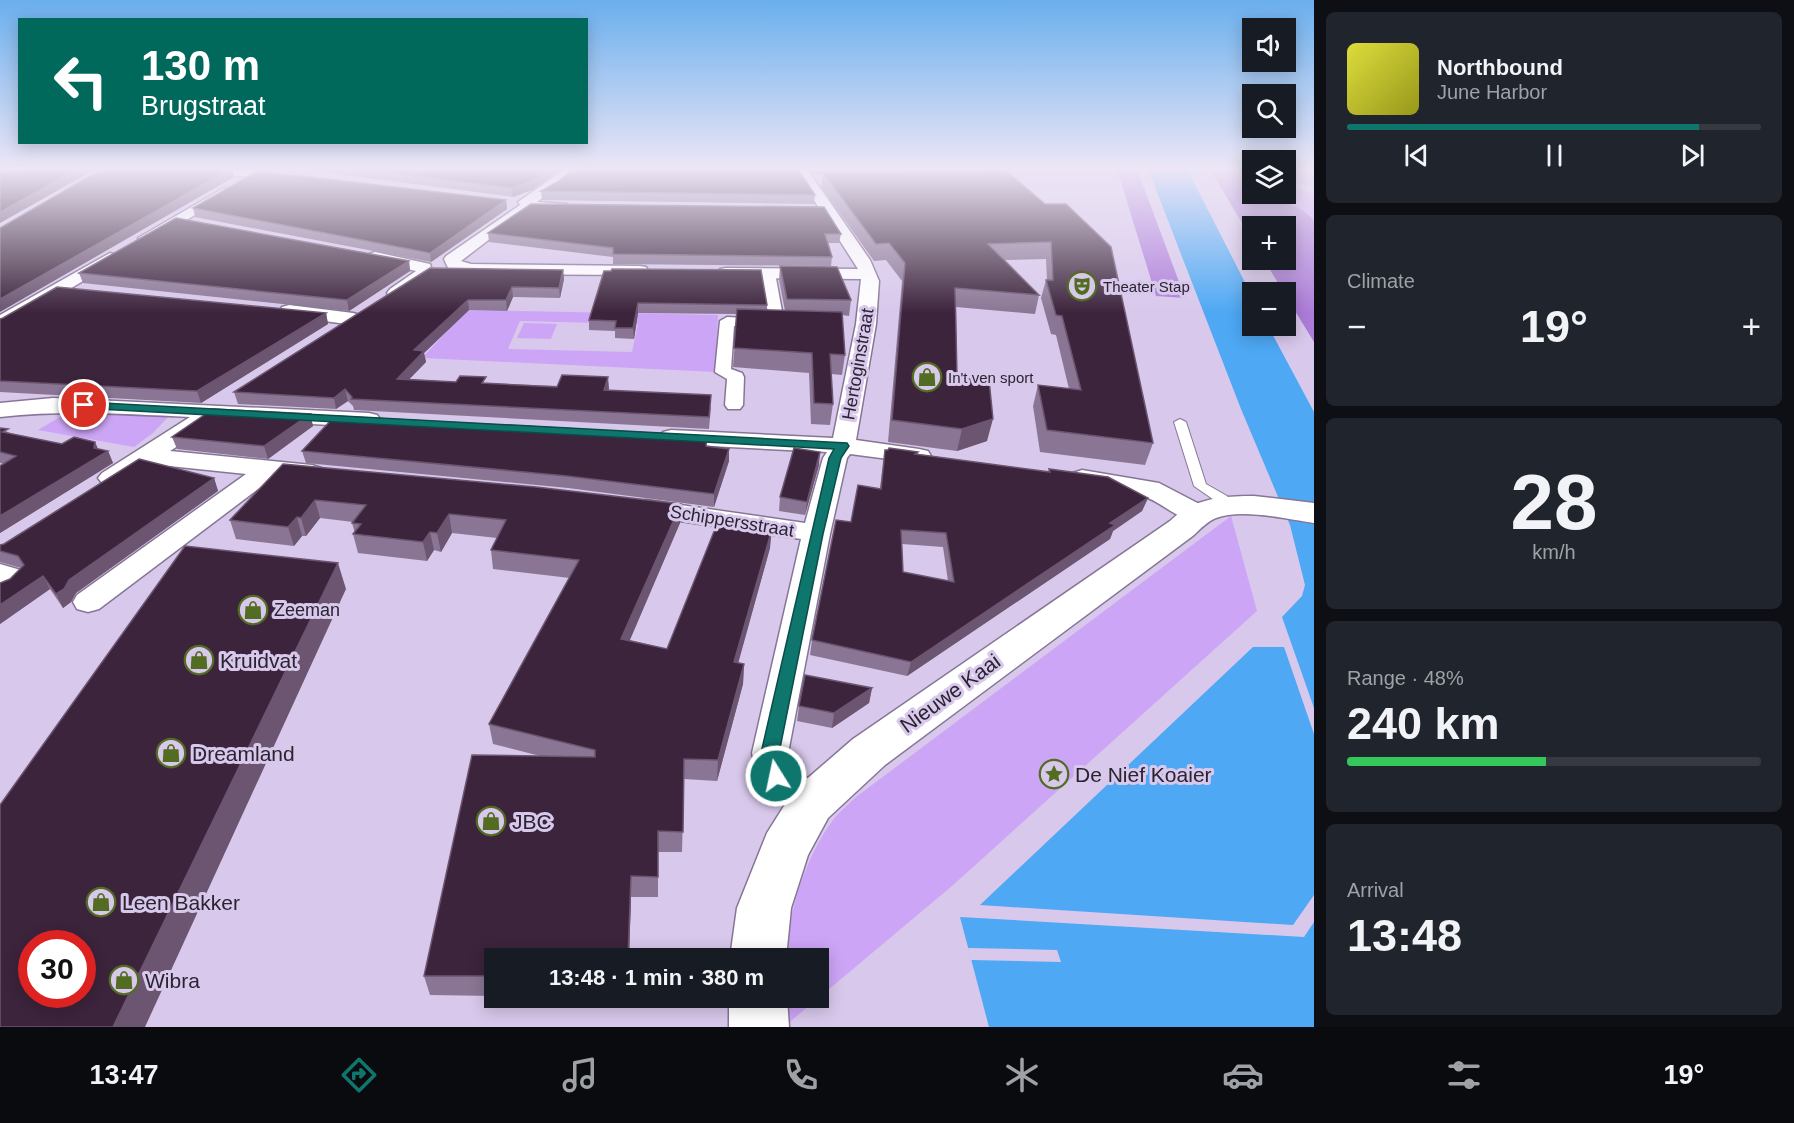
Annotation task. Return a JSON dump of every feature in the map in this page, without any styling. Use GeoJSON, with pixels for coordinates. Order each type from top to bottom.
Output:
{"type":"FeatureCollection","features":[{"type":"Feature","properties":{"kind":"street"},"geometry":{"type":"LineString","coordinates":[[0,323],[181,217]]}},
{"type":"Feature","properties":{"kind":"street"},"geometry":{"type":"LineString","coordinates":[[509,217],[452,259],[454,264],[470,269],[661,272]]}},
{"type":"Feature","properties":{"kind":"street"},"geometry":{"type":"LineString","coordinates":[[825,217],[869,274]]}},
{"type":"Feature","properties":{"kind":"street"},"geometry":{"type":"LineString","coordinates":[[176,220],[204,224]]}},
{"type":"Feature","properties":{"kind":"street"},"geometry":{"type":"LineString","coordinates":[[324,338],[424,274],[424,268],[359,254]]}},
{"type":"Feature","properties":{"kind":"street"},"geometry":{"type":"LineString","coordinates":[[708,272],[869,274]]}},
{"type":"Feature","properties":{"kind":"street"},"geometry":{"type":"LineString","coordinates":[[734,405],[736,377],[723,372],[727,321],[782,322],[768,273]]}},
{"type":"Feature","properties":{"kind":"street","name":"Hertoginstraat"},"geometry":{"type":"LineString","coordinates":[[812,804],[776,776],[770,753],[816,534],[835,458],[843,446],[866,324],[870,297],[869,274]]}},
{"type":"Feature","properties":{"kind":"street"},"geometry":{"type":"LineString","coordinates":[[58,289],[87,292]]}},
{"type":"Feature","properties":{"kind":"street"},"geometry":{"type":"LineString","coordinates":[[271,309],[353,319]]}},
{"type":"Feature","properties":{"kind":"street"},"geometry":{"type":"LineString","coordinates":[[844,324],[866,324]]}},
{"type":"Feature","properties":{"kind":"street"},"geometry":{"type":"LineString","coordinates":[[88,493],[204,418],[206,412],[236,394]]}},
{"type":"Feature","properties":{"kind":"street"},"geometry":{"type":"LineString","coordinates":[[0,410],[53,405],[387,421]]}},
{"type":"Feature","properties":{"kind":"street"},"geometry":{"type":"LineString","coordinates":[[651,436],[843,446],[937,459]]}},
{"type":"Feature","properties":{"kind":"street"},"geometry":{"type":"LineString","coordinates":[[146,456],[267,470],[336,475]]}},
{"type":"Feature","properties":{"kind":"street"},"geometry":{"type":"LineString","coordinates":[[88,602],[267,470]]}},
{"type":"Feature","properties":{"kind":"street"},"geometry":{"type":"LineString","coordinates":[[1055,475],[1137,485],[1218,506],[1279,507],[1314,513]]}},
{"type":"Feature","properties":{"kind":"street","name":"Schippersstraat"},"geometry":{"type":"LineString","coordinates":[[627,506],[816,534]]}},
{"type":"Feature","properties":{"kind":"street","name":"Nieuwe Kaai"},"geometry":{"type":"LineString","coordinates":[[759,948],[764,908],[785,849],[812,804],[869,752],[977,672],[1182,528],[1218,506]]}},
{"type":"Feature","properties":{"kind":"street"},"geometry":{"type":"LineString","coordinates":[[0,573],[14,578],[0,587]]}},
{"type":"Feature","properties":{"kind":"street"},"geometry":{"type":"LineString","coordinates":[[758,1008],[759,1027]]}},
{"type":"Feature","properties":{"kind":"lane"},"geometry":{"type":"LineString","coordinates":[[1180,422],[1200,486],[1218,506]]}},
{"type":"Feature","properties":{"kind":"shaded area"},"geometry":{"type":"Polygon","coordinates":[[[1132,217],[1155,217],[1185,298],[1156,296],[1132,217]]]}},
{"type":"Feature","properties":{"kind":"shaded area"},"geometry":{"type":"Polygon","coordinates":[[[1296,217],[1310,217],[1314,221],[1314,342],[1296,312],[1296,282],[1277,282],[1270,270],[1296,270],[1296,217]]]}},
{"type":"Feature","properties":{"kind":"shaded area"},"geometry":{"type":"Polygon","coordinates":[[[467,310],[718,315],[715,372],[422,358],[467,310]],[[520,321],[508,349],[632,352],[638,324],[520,321]]]}},
{"type":"Feature","properties":{"kind":"shaded area"},"geometry":{"type":"Polygon","coordinates":[[[524,323],[557,324],[551,339],[517,338],[524,323]]]}},
{"type":"Feature","properties":{"kind":"shaded area"},"geometry":{"type":"Polygon","coordinates":[[[70,411],[170,415],[153,433],[134,447],[38,430],[70,411]]]}},
{"type":"Feature","properties":{"kind":"shaded area"},"geometry":{"type":"Polygon","coordinates":[[[1231,516],[1257,611],[952,886],[829,989],[829,948],[788,948],[790,923],[800,886],[814,851],[835,817],[856,797],[1231,516]]]}},
{"type":"Feature","properties":{"kind":"shaded area"},"geometry":{"type":"Polygon","coordinates":[[[786,1008],[806,1008],[785,1026],[786,1008]]]}},
{"type":"Feature","properties":{"kind":"water"},"geometry":{"type":"Polygon","coordinates":[[[1167,217],[1212,217],[1245,282],[1242,282],[1242,336],[1273,336],[1314,412],[1314,708],[1282,617],[1302,596],[1305,585],[1290,525],[1241,409],[1167,217]]]}},
{"type":"Feature","properties":{"kind":"water"},"geometry":{"type":"Polygon","coordinates":[[[1253,647],[1284,647],[1314,734],[1314,895],[1293,925],[980,905],[1253,647]]]}},
{"type":"Feature","properties":{"kind":"water"},"geometry":{"type":"Polygon","coordinates":[[[960,917],[1304,937],[1314,922],[1314,1027],[989,1027],[960,917]]]}},
{"type":"Feature","properties":{"kind":"pier"},"geometry":{"type":"Polygon","coordinates":[[[968,948],[1057,950],[1061,962],[971,960],[968,948]]]}},
{"type":"Feature","properties":{"kind":"building"},"geometry":{"type":"Polygon","coordinates":[[[19,217],[146,217],[0,299],[0,228],[19,217]]]}},
{"type":"Feature","properties":{"kind":"building"},"geometry":{"type":"Polygon","coordinates":[[[240,217],[482,217],[430,253],[240,217]]]}},
{"type":"Feature","properties":{"kind":"building"},"geometry":{"type":"Polygon","coordinates":[[[512,217],[830,217],[841,234],[825,234],[832,257],[613,254],[613,248],[488,233],[512,217]]]}},
{"type":"Feature","properties":{"kind":"building"},"geometry":{"type":"Polygon","coordinates":[[[856,217],[1080,217],[1111,247],[1153,443],[1047,430],[1038,385],[1081,390],[1062,316],[1056,315],[1046,280],[1053,280],[1051,242],[988,244],[1039,295],[955,288],[957,376],[989,380],[993,419],[962,429],[892,420],[905,263],[889,243],[876,244],[856,217]]]}},
{"type":"Feature","properties":{"kind":"building"},"geometry":{"type":"Polygon","coordinates":[[[176,218],[409,261],[347,300],[79,273],[176,218]]]}},
{"type":"Feature","properties":{"kind":"building"},"geometry":{"type":"Polygon","coordinates":[[[780,266],[837,267],[851,300],[787,299],[780,266]]]}},
{"type":"Feature","properties":{"kind":"building"},"geometry":{"type":"Polygon","coordinates":[[[430,268],[563,270],[559,288],[512,287],[506,300],[468,300],[414,350],[424,351],[397,379],[456,382],[460,376],[486,377],[482,383],[557,387],[562,375],[608,377],[604,390],[711,395],[709,417],[351,399],[352,397],[345,389],[334,398],[234,392],[430,268]]]}},
{"type":"Feature","properties":{"kind":"building"},"geometry":{"type":"Polygon","coordinates":[[[612,269],[761,270],[767,305],[638,303],[633,328],[615,328],[616,321],[589,320],[604,271],[612,269]]]}},
{"type":"Feature","properties":{"kind":"building"},"geometry":{"type":"Polygon","coordinates":[[[57,287],[326,313],[197,391],[0,381],[0,319],[57,287]]]}},
{"type":"Feature","properties":{"kind":"building"},"geometry":{"type":"Polygon","coordinates":[[[737,309],[842,312],[845,355],[830,354],[833,404],[814,403],[812,353],[734,348],[737,309]]]}},
{"type":"Feature","properties":{"kind":"building"},"geometry":{"type":"Polygon","coordinates":[[[213,409],[310,414],[264,446],[172,437],[213,409]]]}},
{"type":"Feature","properties":{"kind":"building"},"geometry":{"type":"Polygon","coordinates":[[[335,416],[707,436],[706,446],[729,449],[714,494],[567,476],[302,451],[335,416]]]}},
{"type":"Feature","properties":{"kind":"building"},"geometry":{"type":"Polygon","coordinates":[[[0,428],[8,429],[2,432],[62,444],[74,437],[95,442],[94,448],[108,451],[0,516],[0,466],[16,456],[0,452],[0,428]]]}},
{"type":"Feature","properties":{"kind":"building"},"geometry":{"type":"Polygon","coordinates":[[[794,448],[820,452],[807,502],[780,497],[794,448]]]}},
{"type":"Feature","properties":{"kind":"building"},"geometry":{"type":"Polygon","coordinates":[[[889,448],[918,452],[915,454],[1050,472],[1049,469],[1108,477],[1148,498],[1110,523],[1115,525],[911,662],[812,640],[836,520],[851,522],[858,485],[881,489],[885,450],[889,448]],[[901,530],[903,572],[954,582],[946,533],[901,530]]]}},
{"type":"Feature","properties":{"kind":"building"},"geometry":{"type":"Polygon","coordinates":[[[139,459],[214,478],[69,580],[64,589],[56,594],[43,576],[0,605],[0,583],[10,579],[24,565],[18,556],[0,551],[0,545],[139,459]]]}},
{"type":"Feature","properties":{"kind":"building"},"geometry":{"type":"Polygon","coordinates":[[[283,464],[536,487],[681,504],[621,639],[667,649],[719,519],[772,529],[734,662],[744,664],[718,760],[684,759],[683,832],[658,831],[658,877],[631,876],[628,948],[484,948],[484,976],[424,976],[472,755],[595,757],[595,750],[489,724],[579,560],[491,550],[506,520],[449,514],[437,533],[430,532],[423,542],[353,534],[361,524],[352,523],[366,505],[315,500],[301,518],[297,517],[288,527],[230,520],[283,464]]]}},
{"type":"Feature","properties":{"kind":"building"},"geometry":{"type":"Polygon","coordinates":[[[185,546],[338,563],[113,1027],[0,1027],[0,805],[185,546]]]}},
{"type":"Feature","properties":{"kind":"building"},"geometry":{"type":"Polygon","coordinates":[[[805,675],[872,688],[834,713],[799,706],[805,675]]]}},
{"type":"Feature","properties":{"kind":"place","name":"Theater Stap"},"geometry":{"type":"Point","coordinates":[1082,286]}},
{"type":"Feature","properties":{"kind":"place","name":"In't ven sport"},"geometry":{"type":"Point","coordinates":[927,377]}},
{"type":"Feature","properties":{"kind":"place","name":"Zeeman"},"geometry":{"type":"Point","coordinates":[253,610]}},
{"type":"Feature","properties":{"kind":"place","name":"Kruidvat"},"geometry":{"type":"Point","coordinates":[199,660]}},
{"type":"Feature","properties":{"kind":"place","name":"Dreamland"},"geometry":{"type":"Point","coordinates":[171,753]}},
{"type":"Feature","properties":{"kind":"place","name":"De Nief Koaier"},"geometry":{"type":"Point","coordinates":[1054,774]}},
{"type":"Feature","properties":{"kind":"place","name":"JBC"},"geometry":{"type":"Point","coordinates":[491,821]}},
{"type":"Feature","properties":{"kind":"place","name":"Leen Bakker"},"geometry":{"type":"Point","coordinates":[101,902]}},
{"type":"Feature","properties":{"kind":"place","name":"Wibra"},"geometry":{"type":"Point","coordinates":[124,980]}},
{"type":"Feature","properties":{"kind":"route"},"geometry":{"type":"LineString","coordinates":[[84,405],[843,446],[835,458],[816,534],[770,753],[776,776]]}}]}
